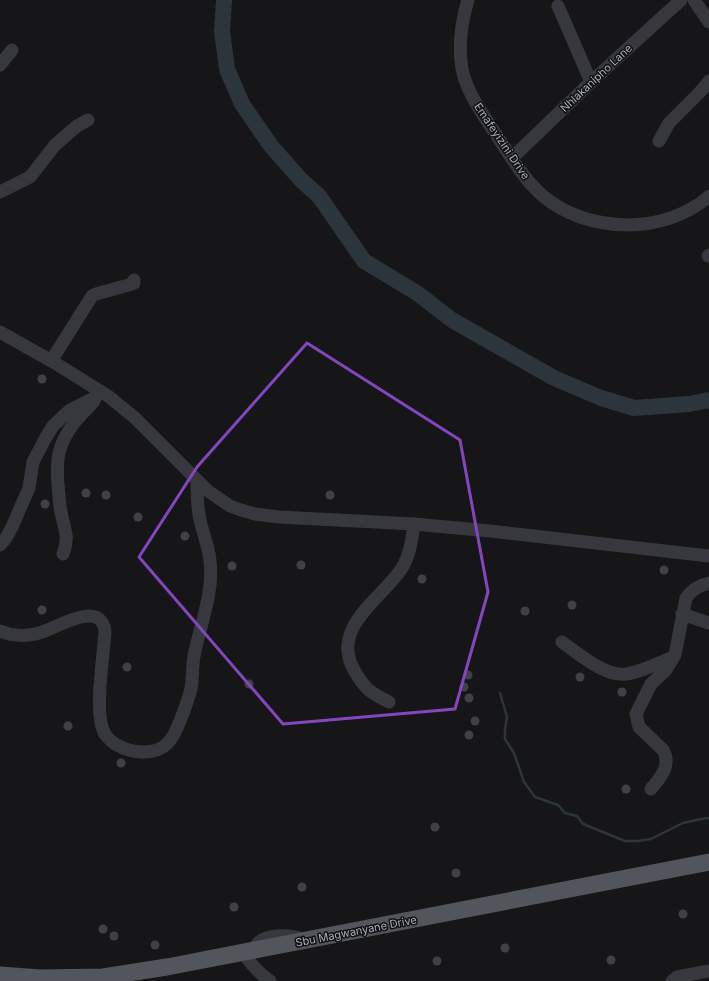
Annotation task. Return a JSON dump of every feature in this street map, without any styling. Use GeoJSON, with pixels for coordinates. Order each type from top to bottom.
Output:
{"type":"FeatureCollection","features":[{"type":"Feature","properties":{"kind":"main road","name":"Sbu Magwanyane Drive"},"geometry":{"type":"LineString","coordinates":[[0,975],[25,979],[103,977],[167,967],[709,862]]}},
{"type":"Feature","properties":{"kind":"street","name":"Emafeyizini Drive"},"geometry":{"type":"LineString","coordinates":[[468,0],[461,27],[460,38],[462,68],[465,80],[476,104],[512,158],[534,187],[544,196],[562,209],[586,218],[607,223],[634,225],[671,218],[685,212],[709,196]]}},
{"type":"Feature","properties":{"kind":"street","name":"Nhlakanipho Lane"},"geometry":{"type":"LineString","coordinates":[[512,158],[591,82],[681,0]]}},
{"type":"Feature","properties":{"kind":"street"},"geometry":{"type":"LineString","coordinates":[[694,0],[709,22]]}},
{"type":"Feature","properties":{"kind":"street"},"geometry":{"type":"LineString","coordinates":[[558,6],[591,82]]}},
{"type":"Feature","properties":{"kind":"street"},"geometry":{"type":"LineString","coordinates":[[0,64],[12,50]]}},
{"type":"Feature","properties":{"kind":"street"},"geometry":{"type":"LineString","coordinates":[[659,141],[669,123],[709,81]]}},
{"type":"Feature","properties":{"kind":"street"},"geometry":{"type":"LineString","coordinates":[[0,192],[30,177],[55,145],[78,126],[88,120]]}},
{"type":"Feature","properties":{"kind":"street"},"geometry":{"type":"LineString","coordinates":[[51,361],[92,296],[132,284],[134,283],[134,280]]}},
{"type":"Feature","properties":{"kind":"street"},"geometry":{"type":"LineString","coordinates":[[0,332],[51,361],[98,394],[119,404],[166,448],[196,481],[213,495],[230,506],[255,514],[279,517],[414,524],[490,531],[709,556]]}},
{"type":"Feature","properties":{"kind":"street"},"geometry":{"type":"LineString","coordinates":[[0,544],[6,538],[12,526],[28,488],[33,462],[45,438],[53,426],[70,410],[98,394]]}},
{"type":"Feature","properties":{"kind":"street"},"geometry":{"type":"LineString","coordinates":[[63,554],[67,538],[60,504],[56,467],[57,457],[61,445],[69,431],[98,394]]}},
{"type":"Feature","properties":{"kind":"street"},"geometry":{"type":"LineString","coordinates":[[0,631],[17,635],[29,635],[40,633],[83,616],[94,617],[101,621],[104,625],[105,631],[100,705],[100,718],[104,733],[117,746],[127,750],[151,752],[161,749],[168,744],[180,722],[191,689],[193,662],[209,592],[210,561],[198,511],[196,481]]}},
{"type":"Feature","properties":{"kind":"street"},"geometry":{"type":"LineString","coordinates":[[389,702],[371,693],[362,683],[351,664],[348,642],[354,625],[364,611],[393,580],[407,560],[414,524]]}},
{"type":"Feature","properties":{"kind":"street"},"geometry":{"type":"LineString","coordinates":[[650,789],[661,777],[665,769],[665,755],[663,750],[639,727],[636,714],[651,684],[666,670],[673,657],[686,598],[691,592],[703,584],[709,583]]}},
{"type":"Feature","properties":{"kind":"street"},"geometry":{"type":"LineString","coordinates":[[682,614],[709,623]]}},
{"type":"Feature","properties":{"kind":"street"},"geometry":{"type":"LineString","coordinates":[[562,642],[596,665],[618,674],[635,672],[673,657]]}},
{"type":"Feature","properties":{"kind":"street"},"geometry":{"type":"LineString","coordinates":[[249,952],[252,965],[270,981]]}},
{"type":"Feature","properties":{"kind":"street"},"geometry":{"type":"LineString","coordinates":[[672,981],[677,977],[709,971]]}},
{"type":"Feature","properties":{"kind":"highlighted area"},"geometry":{"type":"Polygon","coordinates":[[[307,343],[460,440],[488,592],[455,709],[283,724],[139,557],[197,467],[307,343]]]}},
{"type":"Feature","properties":{"kind":"building"},"geometry":{"type":"Polygon","coordinates":[[[40,375],[44,375],[46,379],[44,383],[40,383],[38,381],[38,377],[40,375]]]}},
{"type":"Feature","properties":{"kind":"building"},"geometry":{"type":"Polygon","coordinates":[[[84,489],[88,489],[90,493],[88,497],[84,497],[82,495],[82,491],[84,489]]]}},
{"type":"Feature","properties":{"kind":"building"},"geometry":{"type":"Polygon","coordinates":[[[104,491],[108,491],[110,495],[108,499],[104,499],[102,497],[102,493],[104,491]]]}},
{"type":"Feature","properties":{"kind":"building"},"geometry":{"type":"Polygon","coordinates":[[[328,491],[332,491],[334,495],[332,499],[328,499],[326,497],[326,493],[328,491]]]}},
{"type":"Feature","properties":{"kind":"building"},"geometry":{"type":"Polygon","coordinates":[[[43,500],[47,500],[49,504],[47,508],[43,508],[41,506],[41,502],[43,500]]]}},
{"type":"Feature","properties":{"kind":"building"},"geometry":{"type":"Polygon","coordinates":[[[136,513],[140,513],[142,517],[140,521],[136,521],[134,519],[134,515],[136,513]]]}},
{"type":"Feature","properties":{"kind":"building"},"geometry":{"type":"Polygon","coordinates":[[[183,532],[187,532],[189,536],[187,540],[183,540],[181,538],[181,534],[183,532]]]}},
{"type":"Feature","properties":{"kind":"building"},"geometry":{"type":"Polygon","coordinates":[[[299,561],[303,561],[305,565],[303,569],[299,569],[297,567],[297,563],[299,561]]]}},
{"type":"Feature","properties":{"kind":"building"},"geometry":{"type":"Polygon","coordinates":[[[230,562],[234,562],[236,566],[234,570],[230,570],[228,568],[228,564],[230,562]]]}},
{"type":"Feature","properties":{"kind":"building"},"geometry":{"type":"Polygon","coordinates":[[[662,566],[666,566],[668,570],[666,574],[662,574],[660,572],[660,568],[662,566]]]}},
{"type":"Feature","properties":{"kind":"building"},"geometry":{"type":"Polygon","coordinates":[[[420,575],[424,575],[426,579],[424,583],[420,583],[418,581],[418,577],[420,575]]]}},
{"type":"Feature","properties":{"kind":"building"},"geometry":{"type":"Polygon","coordinates":[[[570,601],[574,601],[576,605],[574,609],[570,609],[568,607],[568,603],[570,601]]]}},
{"type":"Feature","properties":{"kind":"building"},"geometry":{"type":"Polygon","coordinates":[[[40,606],[44,606],[46,610],[44,614],[40,614],[38,612],[38,608],[40,606]]]}},
{"type":"Feature","properties":{"kind":"building"},"geometry":{"type":"Polygon","coordinates":[[[523,607],[527,607],[529,611],[527,615],[523,615],[521,613],[521,609],[523,607]]]}},
{"type":"Feature","properties":{"kind":"building"},"geometry":{"type":"Polygon","coordinates":[[[125,663],[129,663],[131,667],[129,671],[125,671],[123,669],[123,665],[125,663]]]}},
{"type":"Feature","properties":{"kind":"building"},"geometry":{"type":"Polygon","coordinates":[[[466,671],[470,671],[472,675],[470,679],[466,679],[464,677],[464,673],[466,671]]]}},
{"type":"Feature","properties":{"kind":"building"},"geometry":{"type":"Polygon","coordinates":[[[578,673],[582,673],[584,677],[582,681],[578,681],[576,679],[576,675],[578,673]]]}},
{"type":"Feature","properties":{"kind":"building"},"geometry":{"type":"Polygon","coordinates":[[[247,680],[251,680],[253,684],[251,688],[247,688],[245,686],[245,682],[247,680]]]}},
{"type":"Feature","properties":{"kind":"building"},"geometry":{"type":"Polygon","coordinates":[[[462,683],[466,683],[468,687],[466,691],[462,691],[460,689],[460,685],[462,683]]]}},
{"type":"Feature","properties":{"kind":"building"},"geometry":{"type":"Polygon","coordinates":[[[620,688],[624,688],[626,692],[624,696],[620,696],[618,694],[618,690],[620,688]]]}},
{"type":"Feature","properties":{"kind":"building"},"geometry":{"type":"Polygon","coordinates":[[[467,694],[471,694],[473,698],[471,702],[467,702],[465,700],[465,696],[467,694]]]}},
{"type":"Feature","properties":{"kind":"building"},"geometry":{"type":"Polygon","coordinates":[[[473,717],[477,717],[479,721],[477,725],[473,725],[471,723],[471,719],[473,717]]]}},
{"type":"Feature","properties":{"kind":"building"},"geometry":{"type":"Polygon","coordinates":[[[66,722],[70,722],[72,726],[70,730],[66,730],[64,728],[64,724],[66,722]]]}},
{"type":"Feature","properties":{"kind":"building"},"geometry":{"type":"Polygon","coordinates":[[[467,731],[471,731],[473,735],[471,739],[467,739],[465,737],[465,733],[467,731]]]}},
{"type":"Feature","properties":{"kind":"building"},"geometry":{"type":"Polygon","coordinates":[[[119,759],[123,759],[125,763],[123,767],[119,767],[117,765],[117,761],[119,759]]]}},
{"type":"Feature","properties":{"kind":"building"},"geometry":{"type":"Polygon","coordinates":[[[624,785],[628,785],[630,789],[628,793],[624,793],[622,791],[622,787],[624,785]]]}},
{"type":"Feature","properties":{"kind":"building"},"geometry":{"type":"Polygon","coordinates":[[[433,823],[437,823],[439,827],[437,831],[433,831],[431,829],[431,825],[433,823]]]}},
{"type":"Feature","properties":{"kind":"building"},"geometry":{"type":"Polygon","coordinates":[[[454,869],[458,869],[460,873],[458,877],[454,877],[452,875],[452,871],[454,869]]]}},
{"type":"Feature","properties":{"kind":"building"},"geometry":{"type":"Polygon","coordinates":[[[300,883],[304,883],[306,887],[304,891],[300,891],[298,889],[298,885],[300,883]]]}},
{"type":"Feature","properties":{"kind":"building"},"geometry":{"type":"Polygon","coordinates":[[[232,903],[236,903],[238,907],[236,911],[232,911],[230,909],[230,905],[232,903]]]}},
{"type":"Feature","properties":{"kind":"building"},"geometry":{"type":"Polygon","coordinates":[[[681,910],[685,910],[687,914],[685,918],[681,918],[679,916],[679,912],[681,910]]]}},
{"type":"Feature","properties":{"kind":"building"},"geometry":{"type":"Polygon","coordinates":[[[101,925],[105,925],[107,929],[105,933],[101,933],[99,931],[99,927],[101,925]]]}},
{"type":"Feature","properties":{"kind":"building"},"geometry":{"type":"Polygon","coordinates":[[[112,932],[116,932],[118,936],[116,940],[112,940],[110,938],[110,934],[112,932]]]}},
{"type":"Feature","properties":{"kind":"building"},"geometry":{"type":"Polygon","coordinates":[[[153,941],[157,941],[159,945],[157,949],[153,949],[151,947],[151,943],[153,941]]]}},
{"type":"Feature","properties":{"kind":"building"},"geometry":{"type":"Polygon","coordinates":[[[503,944],[507,944],[509,948],[507,952],[503,952],[501,950],[501,946],[503,944]]]}},
{"type":"Feature","properties":{"kind":"building"},"geometry":{"type":"Polygon","coordinates":[[[609,956],[613,956],[615,960],[613,964],[609,964],[607,962],[607,958],[609,956]]]}},
{"type":"Feature","properties":{"kind":"building"},"geometry":{"type":"Polygon","coordinates":[[[435,957],[439,957],[441,961],[439,965],[435,965],[433,963],[433,959],[435,957]]]}},
{"type":"Feature","properties":{"kind":"waterway"},"geometry":{"type":"LineString","coordinates":[[224,0],[222,31],[227,69],[242,104],[271,146],[301,180],[319,196],[364,261],[417,293],[452,320],[554,378],[601,398],[634,408],[689,404],[709,400]]}},
{"type":"Feature","properties":{"kind":"waterway"},"geometry":{"type":"LineString","coordinates":[[500,693],[507,717],[505,739],[514,753],[524,782],[535,797],[558,805],[565,813],[577,816],[583,824],[625,841],[651,839],[683,823],[709,818]]}}]}
